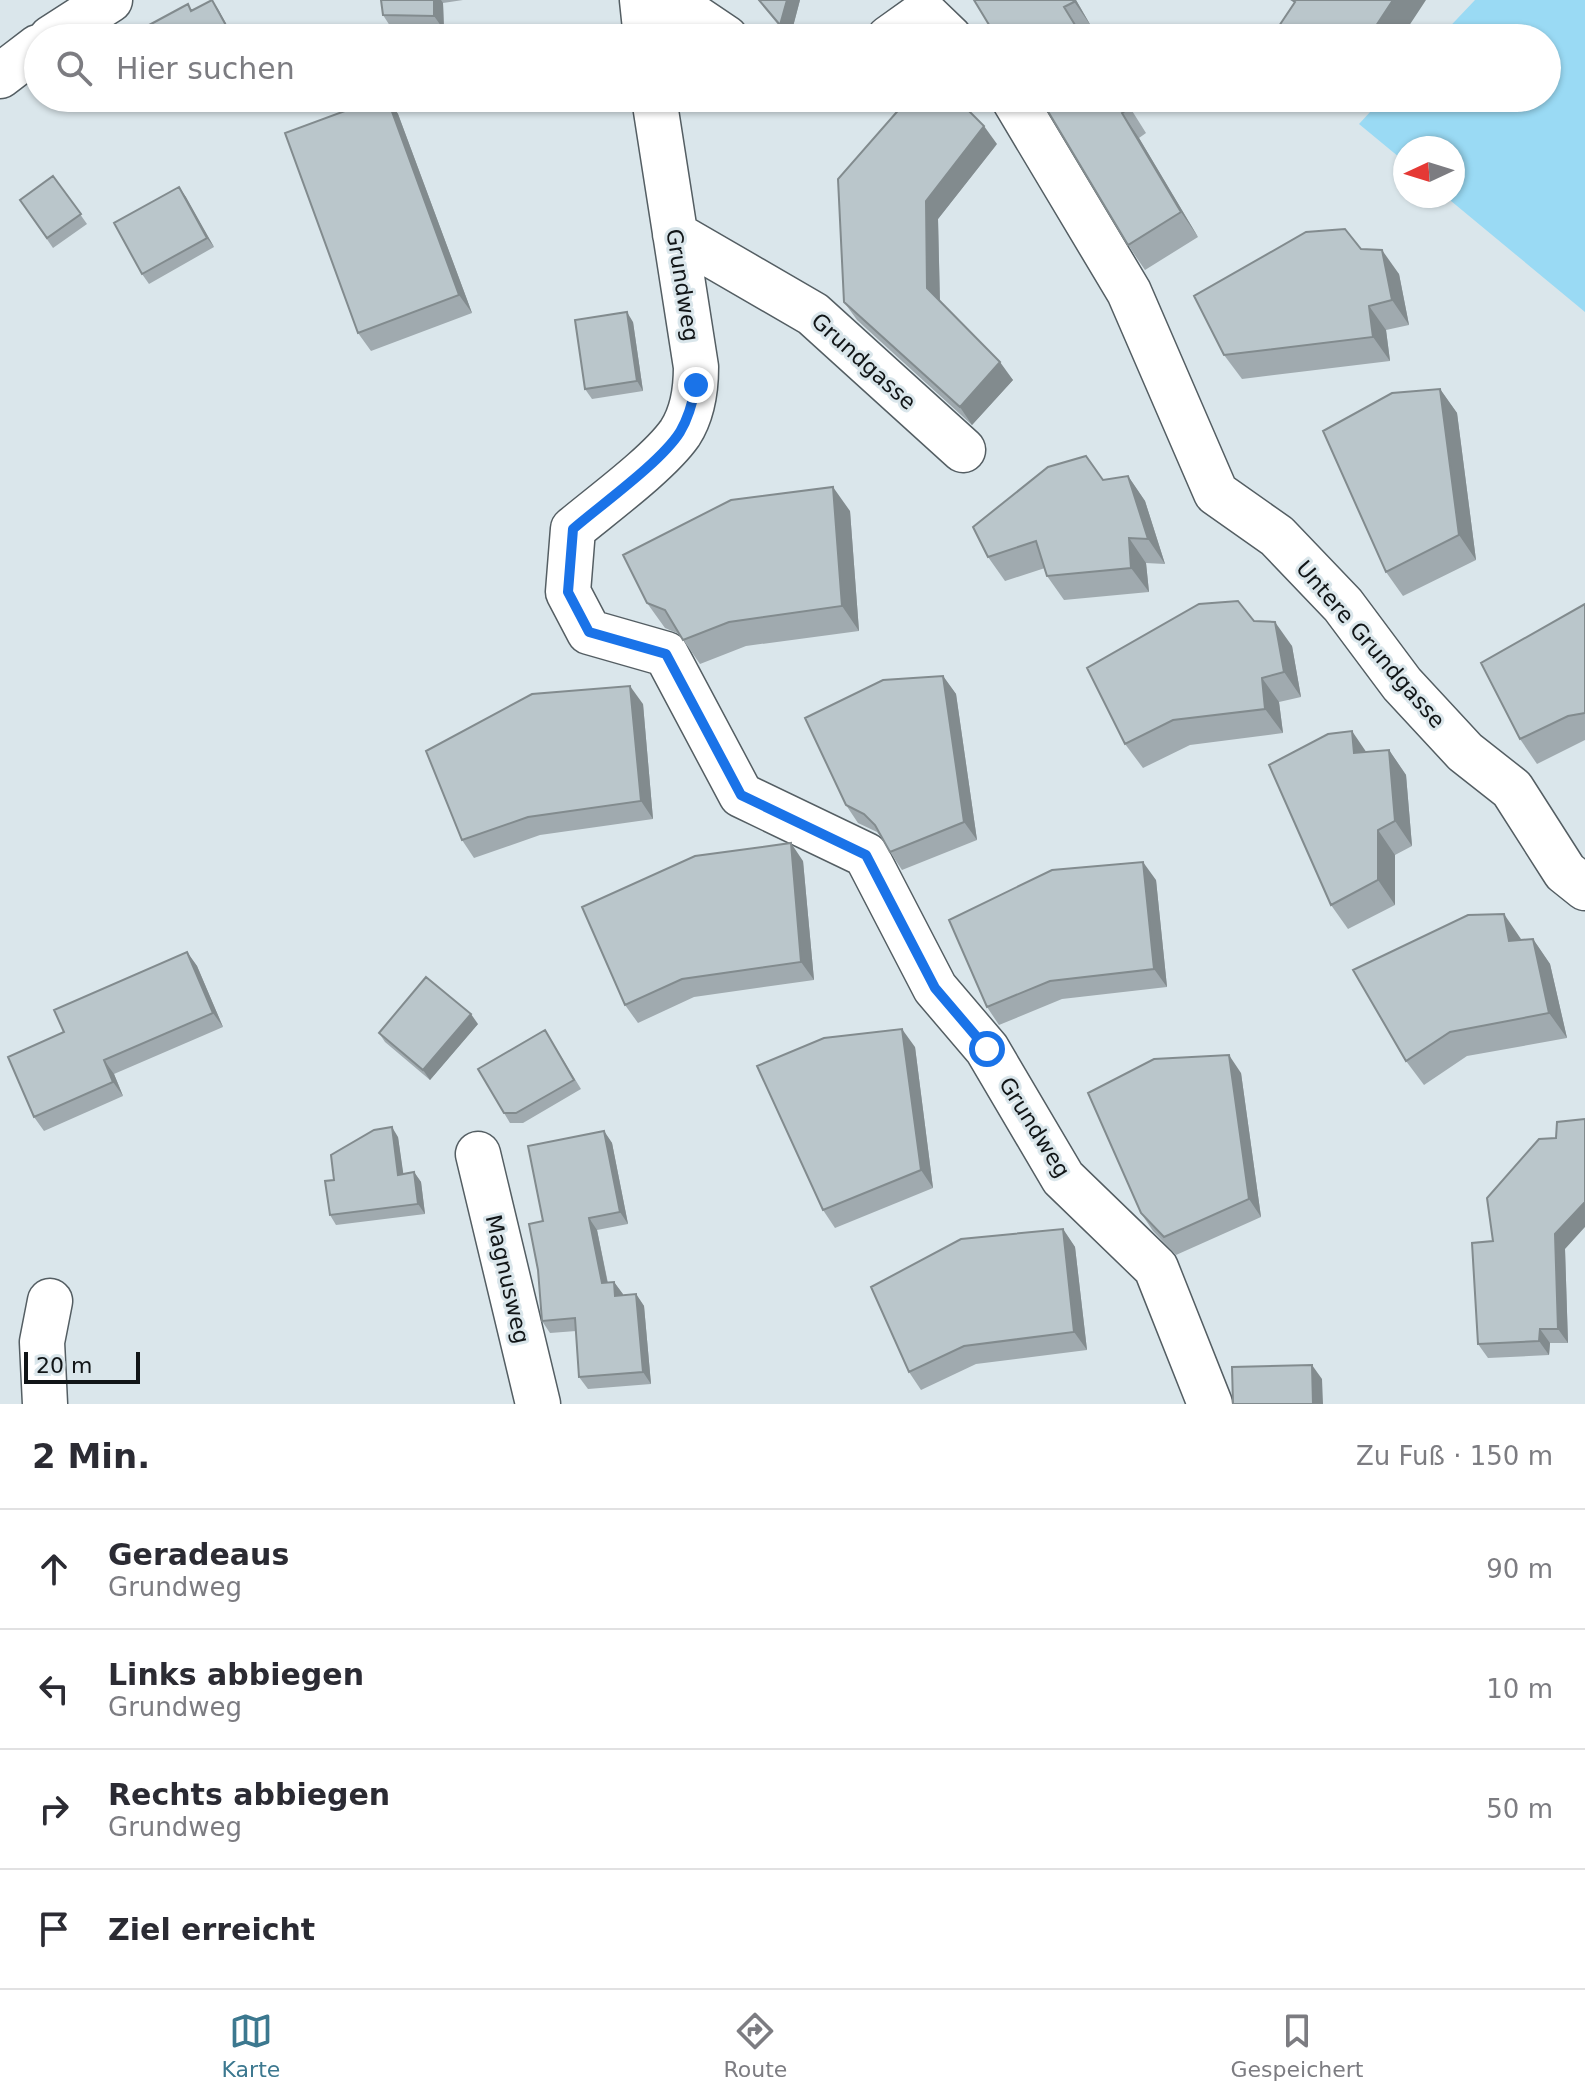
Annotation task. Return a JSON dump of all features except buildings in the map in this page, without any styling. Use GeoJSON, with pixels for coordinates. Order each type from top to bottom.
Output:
{"type":"FeatureCollection","features":[{"type":"Feature","properties":{"kind":"street"},"geometry":{"type":"LineString","coordinates":[[73,24],[110,0]]}},
{"type":"Feature","properties":{"kind":"street"},"geometry":{"type":"LineString","coordinates":[[642,0],[645,24]]}},
{"type":"Feature","properties":{"kind":"street"},"geometry":{"type":"LineString","coordinates":[[655,0],[683,9],[705,24]]}},
{"type":"Feature","properties":{"kind":"street"},"geometry":{"type":"LineString","coordinates":[[909,24],[924,13],[935,24]]}},
{"type":"Feature","properties":{"kind":"street"},"geometry":{"type":"LineString","coordinates":[[0,76],[24,58]]}},
{"type":"Feature","properties":{"kind":"street","name":"Grundweg"},"geometry":{"type":"LineString","coordinates":[[656,112],[696,367],[693,402],[678,435],[573,529],[568,592],[589,632],[666,654],[741,795],[866,855],[935,988],[987,1049],[1063,1178],[1156,1268],[1210,1404]]}},
{"type":"Feature","properties":{"kind":"street","name":"Untere Grundgasse"},"geometry":{"type":"LineString","coordinates":[[1021,112],[1129,292],[1216,493],[1277,536],[1343,605],[1402,684],[1465,752],[1512,789],[1565,872],[1585,888]]}},
{"type":"Feature","properties":{"kind":"street","name":"Grundgasse"},"geometry":{"type":"LineString","coordinates":[[675,234],[813,314],[963,450]]}},
{"type":"Feature","properties":{"kind":"street","name":"Magnusweg"},"geometry":{"type":"LineString","coordinates":[[478,1154],[538,1404]]}},
{"type":"Feature","properties":{"kind":"street"},"geometry":{"type":"LineString","coordinates":[[45,1404],[42,1342],[50,1301]]}},
{"type":"Feature","properties":{"kind":"shaded area"},"geometry":{"type":"Polygon","coordinates":[[[1475,0],[1585,0],[1585,312],[1459,208],[1465,208],[1465,136],[1393,136],[1393,152],[1359,124],[1370,112],[1561,112],[1561,24],[1452,24],[1475,0]]]}},
{"type":"Feature","properties":{"kind":"route"},"geometry":{"type":"LineString","coordinates":[[696,385],[687,419],[678,435],[573,529],[568,592],[589,632],[666,654],[741,795],[866,855],[935,988],[987,1049]]}}]}
